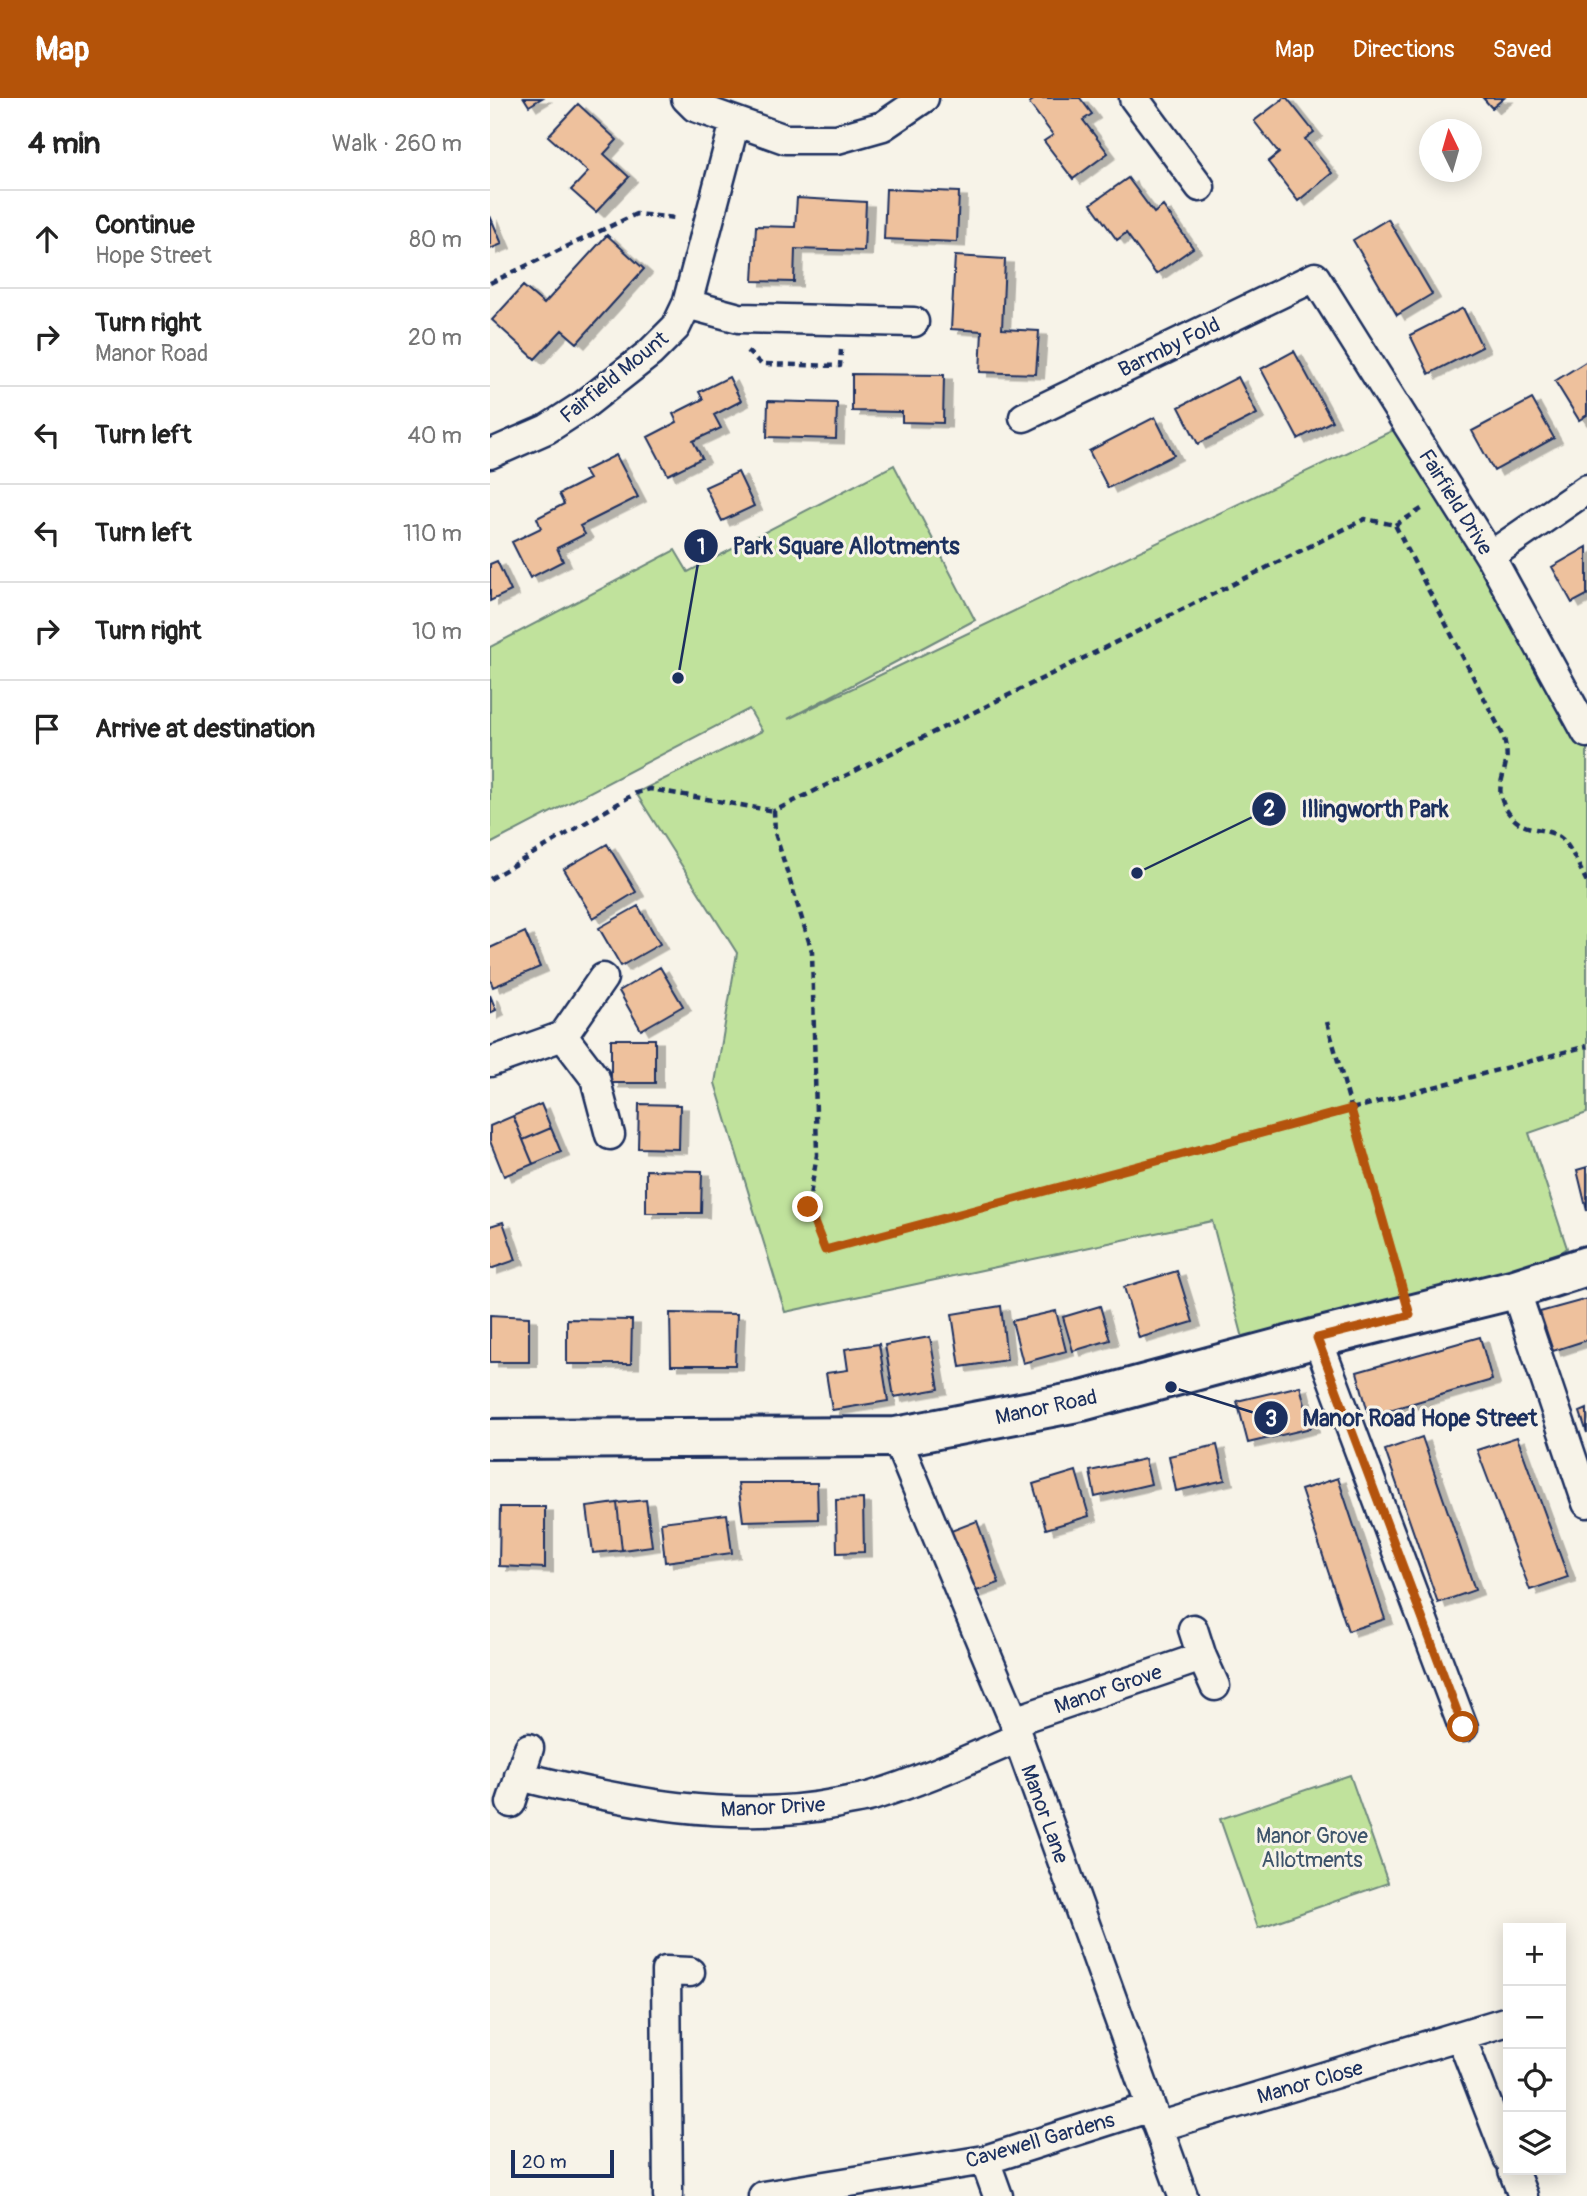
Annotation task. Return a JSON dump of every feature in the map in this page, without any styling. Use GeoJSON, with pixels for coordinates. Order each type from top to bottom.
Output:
{"type":"FeatureCollection","features":[{"type":"Feature","properties":{"kind":"street"},"geometry":{"type":"LineString","coordinates":[[686,98],[695,107],[785,139],[837,139],[883,125],[925,98]]}},
{"type":"Feature","properties":{"kind":"street"},"geometry":{"type":"LineString","coordinates":[[1134,98],[1200,187]]}},
{"type":"Feature","properties":{"kind":"street","name":"Fairfield Mount"},"geometry":{"type":"LineString","coordinates":[[490,454],[547,429],[584,405],[650,353],[676,327],[687,304],[736,122]]}},
{"type":"Feature","properties":{"kind":"street","name":"Barmby Fold"},"geometry":{"type":"LineString","coordinates":[[1024,417],[1315,277]]}},
{"type":"Feature","properties":{"kind":"street","name":"Fairfield Drive"},"geometry":{"type":"LineString","coordinates":[[1315,277],[1490,556],[1587,733]]}},
{"type":"Feature","properties":{"kind":"street"},"geometry":{"type":"LineString","coordinates":[[687,304],[739,318],[914,322]]}},
{"type":"Feature","properties":{"kind":"street"},"geometry":{"type":"LineString","coordinates":[[1490,556],[1587,489]]}},
{"type":"Feature","properties":{"kind":"street"},"geometry":{"type":"LineString","coordinates":[[490,1062],[563,1036],[603,978]]}},
{"type":"Feature","properties":{"kind":"street"},"geometry":{"type":"LineString","coordinates":[[563,1036],[595,1078],[610,1135]]}},
{"type":"Feature","properties":{"kind":"street","name":"Manor Road"},"geometry":{"type":"LineString","coordinates":[[490,1439],[896,1437],[1082,1401],[1317,1338],[1515,1289],[1587,1266]]}},
{"type":"Feature","properties":{"kind":"street"},"geometry":{"type":"LineString","coordinates":[[1515,1289],[1587,1503]]}},
{"type":"Feature","properties":{"kind":"street"},"geometry":{"type":"LineString","coordinates":[[1317,1338],[1463,1727]]}},
{"type":"Feature","properties":{"kind":"street","name":"Manor Lane"},"geometry":{"type":"LineString","coordinates":[[896,1437],[1016,1729],[1183,2196]]}},
{"type":"Feature","properties":{"kind":"street"},"geometry":{"type":"LineString","coordinates":[[1193,1629],[1202,1657],[1216,1686]]}},
{"type":"Feature","properties":{"kind":"street","name":"Manor Grove"},"geometry":{"type":"LineString","coordinates":[[1016,1729],[1202,1657]]}},
{"type":"Feature","properties":{"kind":"street","name":"Manor Drive"},"geometry":{"type":"LineString","coordinates":[[519,1776],[586,1793],[652,1805],[732,1812],[810,1808],[874,1796],[955,1765],[1016,1729]]}},
{"type":"Feature","properties":{"kind":"street"},"geometry":{"type":"LineString","coordinates":[[510,1803],[529,1748]]}},
{"type":"Feature","properties":{"kind":"street"},"geometry":{"type":"LineString","coordinates":[[668,2196],[666,1971],[690,1972]]}},
{"type":"Feature","properties":{"kind":"street","name":"Manor Close"},"geometry":{"type":"LineString","coordinates":[[1154,2117],[1461,2037],[1503,2023]]}},
{"type":"Feature","properties":{"kind":"street"},"geometry":{"type":"LineString","coordinates":[[1461,2037],[1503,2145]]}},
{"type":"Feature","properties":{"kind":"street","name":"Cavewell Gardens"},"geometry":{"type":"LineString","coordinates":[[763,2196],[985,2160],[1154,2117]]}},
{"type":"Feature","properties":{"kind":"street"},"geometry":{"type":"LineString","coordinates":[[985,2160],[998,2196]]}},
{"type":"Feature","properties":{"kind":"street"},"geometry":{"type":"LineString","coordinates":[[1515,2175],[1523,2196]]}},
{"type":"Feature","properties":{"kind":"path"},"geometry":{"type":"LineString","coordinates":[[490,283],[636,214],[708,221]]}},
{"type":"Feature","properties":{"kind":"path"},"geometry":{"type":"LineString","coordinates":[[490,879],[636,793],[650,789],[774,811],[1365,519],[1395,524],[1503,735],[1507,761],[1501,776],[1500,793],[1506,808],[1517,822],[1529,829],[1563,840],[1587,882]]}},
{"type":"Feature","properties":{"kind":"path"},"geometry":{"type":"LineString","coordinates":[[774,811],[775,833],[812,951],[817,1155],[808,1207],[825,1250],[1587,1046]]}},
{"type":"Feature","properties":{"kind":"path"},"geometry":{"type":"LineString","coordinates":[[1327,1022],[1410,1315]]}},
{"type":"Feature","properties":{"kind":"green space"},"geometry":{"type":"Polygon","coordinates":[[[1406,424],[1587,733],[1587,1113],[1529,1133],[1567,1248],[1515,1289],[1248,1357],[1212,1221],[785,1312],[715,1083],[737,953],[636,793],[762,731],[749,709],[490,844],[490,647],[675,550],[688,572],[894,465],[975,620],[788,719],[1406,424]]]}},
{"type":"Feature","properties":{"kind":"green space","name":"Manor Grove Allotments"},"geometry":{"type":"Polygon","coordinates":[[[1350,1775],[1388,1883],[1258,1928],[1220,1819],[1350,1775]]]}},
{"type":"Feature","properties":{"kind":"building"},"geometry":{"type":"Polygon","coordinates":[[[524,98],[542,98],[529,106],[524,98]]]}},
{"type":"Feature","properties":{"kind":"building"},"geometry":{"type":"Polygon","coordinates":[[[1036,98],[1080,98],[1092,114],[1083,120],[1108,153],[1073,179],[1044,141],[1053,135],[1029,103],[1036,98]]]}},
{"type":"Feature","properties":{"kind":"building"},"geometry":{"type":"Polygon","coordinates":[[[1287,98],[1314,132],[1305,139],[1332,173],[1298,201],[1268,162],[1279,153],[1254,121],[1287,98]]]}},
{"type":"Feature","properties":{"kind":"building"},"geometry":{"type":"Polygon","coordinates":[[[1483,98],[1504,98],[1492,108],[1483,98]]]}},
{"type":"Feature","properties":{"kind":"building"},"geometry":{"type":"Polygon","coordinates":[[[578,104],[617,140],[604,154],[629,177],[596,212],[571,190],[588,172],[548,136],[578,104]]]}},
{"type":"Feature","properties":{"kind":"building"},"geometry":{"type":"Polygon","coordinates":[[[1128,178],[1154,213],[1163,206],[1193,248],[1156,274],[1126,233],[1117,240],[1091,204],[1128,178]]]}},
{"type":"Feature","properties":{"kind":"building"},"geometry":{"type":"Polygon","coordinates":[[[886,189],[959,192],[957,242],[884,239],[886,189]]]}},
{"type":"Feature","properties":{"kind":"building"},"geometry":{"type":"Polygon","coordinates":[[[797,198],[866,202],[864,251],[795,249],[794,282],[753,281],[756,226],[795,227],[797,198]]]}},
{"type":"Feature","properties":{"kind":"building"},"geometry":{"type":"Polygon","coordinates":[[[490,216],[502,244],[490,249],[490,216]]]}},
{"type":"Feature","properties":{"kind":"building"},"geometry":{"type":"Polygon","coordinates":[[[1388,219],[1432,294],[1397,315],[1353,240],[1388,219]]]}},
{"type":"Feature","properties":{"kind":"building"},"geometry":{"type":"Polygon","coordinates":[[[607,235],[644,269],[577,343],[562,330],[535,359],[492,320],[523,286],[544,304],[607,235]]]}},
{"type":"Feature","properties":{"kind":"building"},"geometry":{"type":"Polygon","coordinates":[[[955,256],[1005,259],[1002,329],[1039,331],[1036,374],[980,372],[982,331],[951,329],[955,256]]]}},
{"type":"Feature","properties":{"kind":"building"},"geometry":{"type":"Polygon","coordinates":[[[1463,308],[1482,347],[1429,374],[1410,335],[1463,308]]]}},
{"type":"Feature","properties":{"kind":"building"},"geometry":{"type":"Polygon","coordinates":[[[1294,351],[1332,421],[1298,439],[1261,369],[1294,351]]]}},
{"type":"Feature","properties":{"kind":"building"},"geometry":{"type":"Polygon","coordinates":[[[1587,361],[1587,415],[1579,420],[1555,381],[1587,361]]]}},
{"type":"Feature","properties":{"kind":"building"},"geometry":{"type":"Polygon","coordinates":[[[852,374],[944,375],[943,423],[902,422],[902,412],[852,411],[852,374]]]}},
{"type":"Feature","properties":{"kind":"building"},"geometry":{"type":"Polygon","coordinates":[[[729,377],[741,401],[714,415],[721,428],[693,441],[702,458],[668,475],[648,437],[677,422],[673,414],[703,399],[699,392],[729,377]]]}},
{"type":"Feature","properties":{"kind":"building"},"geometry":{"type":"Polygon","coordinates":[[[1238,377],[1257,414],[1198,444],[1179,407],[1238,377]]]}},
{"type":"Feature","properties":{"kind":"building"},"geometry":{"type":"Polygon","coordinates":[[[1532,399],[1554,438],[1494,471],[1472,431],[1532,399]]]}},
{"type":"Feature","properties":{"kind":"building"},"geometry":{"type":"Polygon","coordinates":[[[768,401],[837,403],[836,439],[767,437],[768,401]]]}},
{"type":"Feature","properties":{"kind":"building"},"geometry":{"type":"Polygon","coordinates":[[[1155,417],[1174,455],[1108,488],[1089,451],[1155,417]]]}},
{"type":"Feature","properties":{"kind":"building"},"geometry":{"type":"Polygon","coordinates":[[[616,455],[638,497],[580,526],[585,534],[557,548],[563,561],[530,578],[512,542],[541,528],[537,518],[564,504],[559,494],[589,479],[584,471],[616,455]]]}},
{"type":"Feature","properties":{"kind":"building"},"geometry":{"type":"Polygon","coordinates":[[[738,472],[754,506],[722,521],[705,487],[738,472]]]}},
{"type":"Feature","properties":{"kind":"building"},"geometry":{"type":"Polygon","coordinates":[[[1587,547],[1587,595],[1572,603],[1552,567],[1587,547]]]}},
{"type":"Feature","properties":{"kind":"building"},"geometry":{"type":"Polygon","coordinates":[[[497,561],[511,591],[490,601],[490,564],[497,561]]]}},
{"type":"Feature","properties":{"kind":"building"},"geometry":{"type":"Polygon","coordinates":[[[607,844],[636,892],[593,918],[564,869],[607,844]]]}},
{"type":"Feature","properties":{"kind":"building"},"geometry":{"type":"Polygon","coordinates":[[[638,906],[660,944],[621,966],[599,928],[638,906]]]}},
{"type":"Feature","properties":{"kind":"building"},"geometry":{"type":"Polygon","coordinates":[[[525,932],[540,967],[493,987],[490,979],[490,948],[525,932]]]}},
{"type":"Feature","properties":{"kind":"building"},"geometry":{"type":"Polygon","coordinates":[[[660,967],[683,1006],[641,1030],[619,991],[660,967]]]}},
{"type":"Feature","properties":{"kind":"building"},"geometry":{"type":"Polygon","coordinates":[[[490,995],[496,1010],[490,1013],[490,995]]]}},
{"type":"Feature","properties":{"kind":"building"},"geometry":{"type":"Polygon","coordinates":[[[611,1039],[655,1039],[655,1083],[611,1083],[611,1039]]]}},
{"type":"Feature","properties":{"kind":"building"},"geometry":{"type":"Polygon","coordinates":[[[541,1104],[551,1128],[523,1140],[513,1116],[541,1104]]]}},
{"type":"Feature","properties":{"kind":"building"},"geometry":{"type":"Polygon","coordinates":[[[639,1104],[680,1105],[679,1149],[638,1148],[639,1104]]]}},
{"type":"Feature","properties":{"kind":"building"},"geometry":{"type":"Polygon","coordinates":[[[513,1116],[533,1164],[504,1176],[490,1141],[490,1126],[513,1116]]]}},
{"type":"Feature","properties":{"kind":"building"},"geometry":{"type":"Polygon","coordinates":[[[551,1128],[561,1152],[533,1164],[523,1140],[551,1128]]]}},
{"type":"Feature","properties":{"kind":"building"},"geometry":{"type":"Polygon","coordinates":[[[1587,1167],[1587,1211],[1577,1170],[1587,1167]]]}},
{"type":"Feature","properties":{"kind":"building"},"geometry":{"type":"Polygon","coordinates":[[[646,1170],[702,1171],[701,1213],[646,1213],[646,1170]]]}},
{"type":"Feature","properties":{"kind":"building"},"geometry":{"type":"Polygon","coordinates":[[[503,1222],[516,1260],[490,1269],[490,1226],[503,1222]]]}},
{"type":"Feature","properties":{"kind":"building"},"geometry":{"type":"Polygon","coordinates":[[[1177,1271],[1193,1322],[1139,1338],[1124,1287],[1177,1271]]]}},
{"type":"Feature","properties":{"kind":"building"},"geometry":{"type":"Polygon","coordinates":[[[1587,1299],[1587,1340],[1553,1351],[1540,1312],[1587,1299]]]}},
{"type":"Feature","properties":{"kind":"building"},"geometry":{"type":"Polygon","coordinates":[[[1001,1306],[1007,1360],[960,1367],[952,1314],[1001,1306]]]}},
{"type":"Feature","properties":{"kind":"building"},"geometry":{"type":"Polygon","coordinates":[[[1100,1306],[1110,1340],[1073,1351],[1063,1317],[1100,1306]]]}},
{"type":"Feature","properties":{"kind":"building"},"geometry":{"type":"Polygon","coordinates":[[[1056,1311],[1066,1351],[1023,1363],[1012,1321],[1056,1311]]]}},
{"type":"Feature","properties":{"kind":"building"},"geometry":{"type":"Polygon","coordinates":[[[670,1313],[737,1314],[735,1365],[671,1365],[670,1313]]]}},
{"type":"Feature","properties":{"kind":"building"},"geometry":{"type":"Polygon","coordinates":[[[490,1315],[529,1317],[529,1362],[490,1362],[490,1315]]]}},
{"type":"Feature","properties":{"kind":"building"},"geometry":{"type":"Polygon","coordinates":[[[567,1319],[632,1320],[631,1364],[567,1364],[567,1319]]]}},
{"type":"Feature","properties":{"kind":"building"},"geometry":{"type":"Polygon","coordinates":[[[930,1337],[939,1389],[894,1397],[885,1345],[930,1337]]]}},
{"type":"Feature","properties":{"kind":"building"},"geometry":{"type":"Polygon","coordinates":[[[1480,1337],[1492,1380],[1369,1416],[1357,1372],[1480,1337]]]}},
{"type":"Feature","properties":{"kind":"building"},"geometry":{"type":"Polygon","coordinates":[[[879,1344],[888,1401],[832,1410],[826,1373],[848,1370],[845,1349],[879,1344]]]}},
{"type":"Feature","properties":{"kind":"building"},"geometry":{"type":"Polygon","coordinates":[[[1300,1386],[1311,1428],[1248,1443],[1237,1401],[1300,1386]]]}},
{"type":"Feature","properties":{"kind":"building"},"geometry":{"type":"Polygon","coordinates":[[[1587,1409],[1587,1433],[1580,1412],[1587,1409]]]}},
{"type":"Feature","properties":{"kind":"building"},"geometry":{"type":"Polygon","coordinates":[[[1422,1437],[1475,1590],[1438,1603],[1385,1450],[1422,1437]]]}},
{"type":"Feature","properties":{"kind":"building"},"geometry":{"type":"Polygon","coordinates":[[[1517,1437],[1568,1577],[1530,1590],[1477,1450],[1517,1437]]]}},
{"type":"Feature","properties":{"kind":"building"},"geometry":{"type":"Polygon","coordinates":[[[1217,1445],[1225,1480],[1176,1491],[1169,1456],[1217,1445]]]}},
{"type":"Feature","properties":{"kind":"building"},"geometry":{"type":"Polygon","coordinates":[[[1145,1459],[1151,1484],[1095,1497],[1090,1471],[1145,1459]]]}},
{"type":"Feature","properties":{"kind":"building"},"geometry":{"type":"Polygon","coordinates":[[[1076,1471],[1089,1516],[1046,1529],[1033,1484],[1076,1471]]]}},
{"type":"Feature","properties":{"kind":"building"},"geometry":{"type":"Polygon","coordinates":[[[1338,1478],[1385,1619],[1348,1631],[1301,1490],[1338,1478]]]}},
{"type":"Feature","properties":{"kind":"building"},"geometry":{"type":"Polygon","coordinates":[[[738,1483],[817,1483],[818,1519],[743,1521],[738,1483]]]}},
{"type":"Feature","properties":{"kind":"building"},"geometry":{"type":"Polygon","coordinates":[[[863,1499],[864,1552],[837,1553],[836,1500],[863,1499]]]}},
{"type":"Feature","properties":{"kind":"building"},"geometry":{"type":"Polygon","coordinates":[[[646,1500],[652,1546],[622,1550],[617,1503],[646,1500]]]}},
{"type":"Feature","properties":{"kind":"building"},"geometry":{"type":"Polygon","coordinates":[[[617,1503],[622,1550],[593,1553],[587,1507],[617,1503]]]}},
{"type":"Feature","properties":{"kind":"building"},"geometry":{"type":"Polygon","coordinates":[[[500,1507],[545,1507],[545,1568],[499,1566],[500,1507]]]}},
{"type":"Feature","properties":{"kind":"building"},"geometry":{"type":"Polygon","coordinates":[[[727,1514],[732,1553],[665,1562],[661,1522],[727,1514]]]}},
{"type":"Feature","properties":{"kind":"building"},"geometry":{"type":"Polygon","coordinates":[[[977,1521],[999,1583],[974,1592],[951,1531],[977,1521]]]}},
{"type":"Feature","properties":{"kind":"place","name":"Park Square Allotments"},"geometry":{"type":"Point","coordinates":[678,678]}},
{"type":"Feature","properties":{"kind":"place","name":"Illingworth Park"},"geometry":{"type":"Point","coordinates":[1137,873]}},
{"type":"Feature","properties":{"kind":"place","name":"Manor Road Hope Street"},"geometry":{"type":"Point","coordinates":[1171,1387]}},
{"type":"Feature","properties":{"kind":"route"},"geometry":{"type":"LineString","coordinates":[[808,1207],[825,1250],[1351,1109],[1410,1315],[1317,1338],[1463,1727]]}}]}
